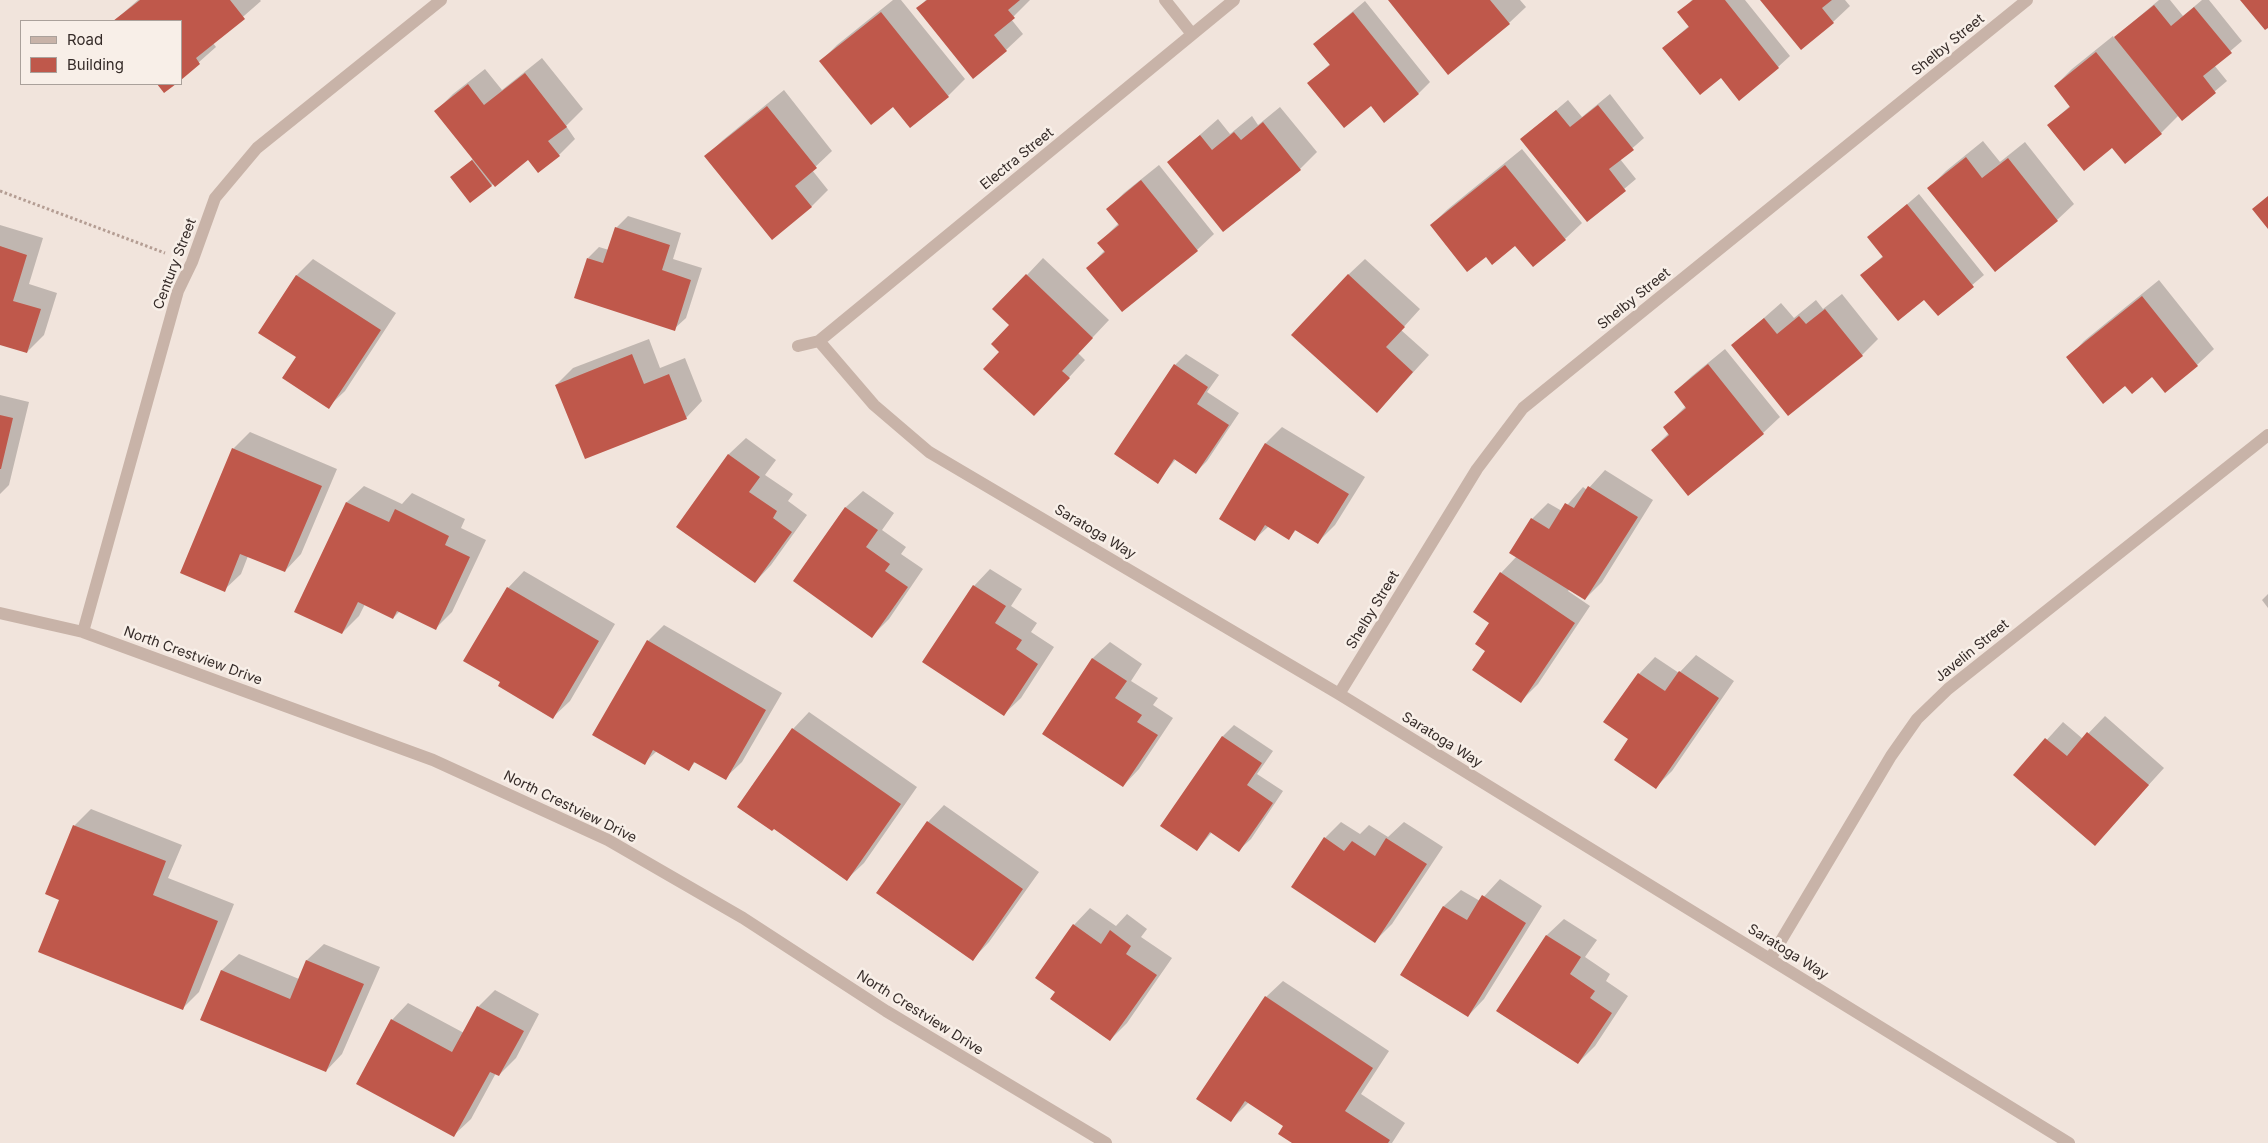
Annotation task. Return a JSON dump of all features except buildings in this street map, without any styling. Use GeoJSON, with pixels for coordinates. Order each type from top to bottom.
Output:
{"type":"FeatureCollection","features":[{"type":"Feature","properties":{"kind":"street","name":"Century Street"},"geometry":{"type":"LineString","coordinates":[[83,632],[178,291],[192,262],[216,198],[257,148],[441,0]]}},
{"type":"Feature","properties":{"kind":"street"},"geometry":{"type":"LineString","coordinates":[[1165,0],[1192,34]]}},
{"type":"Feature","properties":{"kind":"street","name":"Electra Street"},"geometry":{"type":"LineString","coordinates":[[819,341],[1234,0]]}},
{"type":"Feature","properties":{"kind":"street","name":"Shelby Street"},"geometry":{"type":"LineString","coordinates":[[1339,694],[1477,469],[1523,408],[2028,0]]}},
{"type":"Feature","properties":{"kind":"street"},"geometry":{"type":"LineString","coordinates":[[798,346],[819,341]]}},
{"type":"Feature","properties":{"kind":"street","name":"Saratoga Way"},"geometry":{"type":"LineString","coordinates":[[819,341],[874,405],[929,452],[1339,694],[2069,1143]]}},
{"type":"Feature","properties":{"kind":"street","name":"Javelin Street"},"geometry":{"type":"LineString","coordinates":[[1770,959],[1891,756],[1917,719],[1948,689],[2268,434]]}},
{"type":"Feature","properties":{"kind":"street","name":"North Crestview Drive"},"geometry":{"type":"LineString","coordinates":[[0,613],[83,632],[433,760],[608,840],[743,918],[886,1011],[1106,1143]]}},
{"type":"Feature","properties":{"kind":"path"},"geometry":{"type":"LineString","coordinates":[[0,191],[192,262]]}}]}
